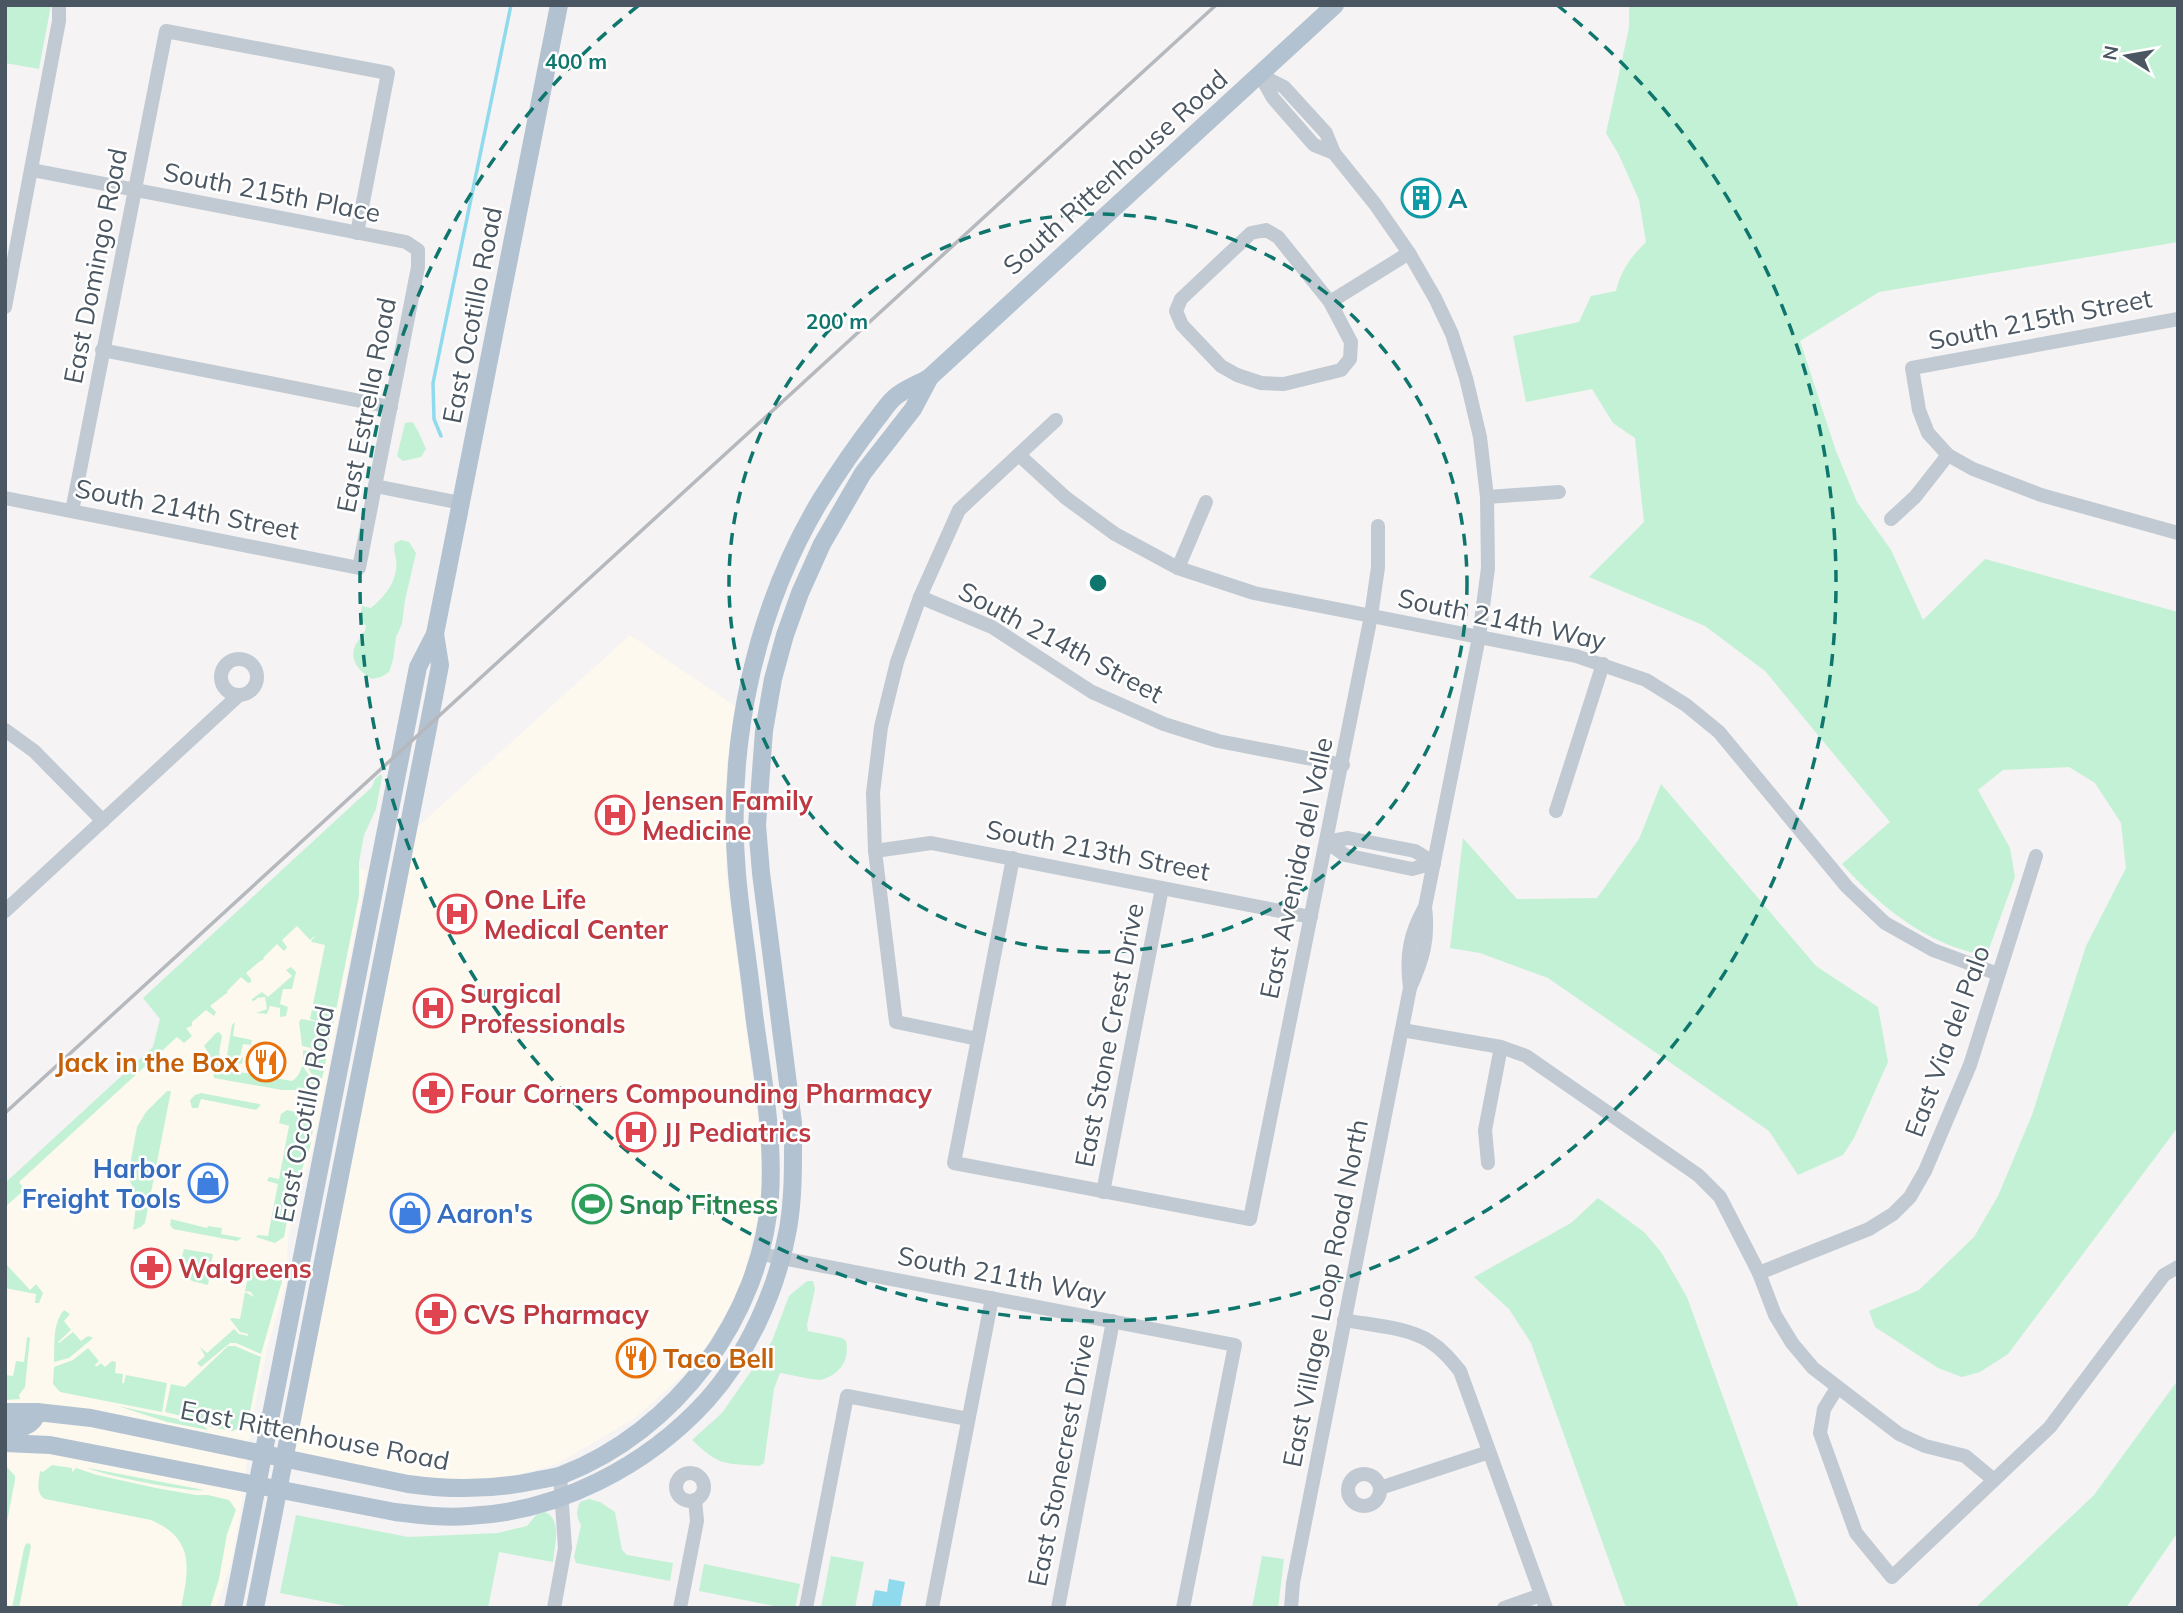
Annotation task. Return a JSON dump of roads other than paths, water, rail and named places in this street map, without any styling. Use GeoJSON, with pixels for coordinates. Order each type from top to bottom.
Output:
{"type":"FeatureCollection","features":[{"type":"Feature","properties":{"kind":"main road","name":"East Ocotillo Road"},"geometry":{"type":"LineString","coordinates":[[233,1608],[418,667],[435,634],[559,5]]}},
{"type":"Feature","properties":{"kind":"main road","name":"South Rittenhouse Road"},"geometry":{"type":"LineString","coordinates":[[930,377],[1335,5]]}},
{"type":"Feature","properties":{"kind":"main road","name":"East Rittenhouse Road"},"geometry":{"type":"LineString","coordinates":[[5,1412],[37,1412],[91,1418],[408,1484],[476,1489],[560,1475],[624,1442],[673,1403],[721,1343],[744,1299],[761,1254],[768,1221],[772,1162],[737,872],[735,813],[737,764],[744,710],[758,644],[779,581],[808,521],[845,459],[895,396],[930,377]]}},
{"type":"Feature","properties":{"kind":"main road"},"geometry":{"type":"LineString","coordinates":[[5,1443],[50,1445],[395,1512],[471,1516],[517,1509],[563,1497],[609,1477],[641,1457],[707,1400],[744,1348],[771,1290],[791,1211],[793,1124],[757,825],[764,731],[773,679],[785,635],[821,544],[863,473],[913,409],[930,377]]}},
{"type":"Feature","properties":{"kind":"main road","name":"East Ocotillo Road"},"geometry":{"type":"LineString","coordinates":[[255,1608],[435,696],[440,665],[435,634]]}},
{"type":"Feature","properties":{"kind":"main road"},"geometry":{"type":"LineString","coordinates":[[309,1220],[320,1234],[327,1238]]}},
{"type":"Feature","properties":{"kind":"main road"},"geometry":{"type":"LineString","coordinates":[[5,1430],[28,1425],[37,1412]]}},
{"type":"Feature","properties":{"kind":"street"},"geometry":{"type":"LineString","coordinates":[[5,307],[59,21],[59,5]]}},
{"type":"Feature","properties":{"kind":"street"},"geometry":{"type":"LineString","coordinates":[[59,21],[66,5]]}},
{"type":"Feature","properties":{"kind":"street","name":"East Domingo Road"},"geometry":{"type":"LineString","coordinates":[[72,511],[166,31],[388,74],[357,233]]}},
{"type":"Feature","properties":{"kind":"street","name":"East Village Loop Road North"},"geometry":{"type":"LineString","coordinates":[[1260,75],[1284,87],[1326,133],[1334,153],[1375,204],[1409,253],[1435,298],[1456,346],[1480,438],[1487,497],[1488,568],[1479,637],[1434,863],[1424,907],[1414,926],[1407,963],[1410,988],[1293,1584],[1291,1608]]}},
{"type":"Feature","properties":{"kind":"street","name":"South 215th Place"},"geometry":{"type":"LineString","coordinates":[[32,170],[406,242],[418,250]]}},
{"type":"Feature","properties":{"kind":"street"},"geometry":{"type":"LineString","coordinates":[[1266,230],[1279,237],[1331,302],[1351,342],[1350,359],[1340,370],[1284,384],[1261,383],[1221,366],[1182,325],[1176,311],[1181,299],[1251,233],[1266,230]]}},
{"type":"Feature","properties":{"kind":"street","name":"East Estrella Road"},"geometry":{"type":"LineString","coordinates":[[359,568],[418,267],[418,250]]}},
{"type":"Feature","properties":{"kind":"street"},"geometry":{"type":"LineString","coordinates":[[1331,302],[1409,253]]}},
{"type":"Feature","properties":{"kind":"street","name":"South 215th Street"},"geometry":{"type":"LineString","coordinates":[[1948,455],[1928,433],[1919,410],[1912,368],[2178,319]]}},
{"type":"Feature","properties":{"kind":"street"},"geometry":{"type":"LineString","coordinates":[[103,351],[391,407]]}},
{"type":"Feature","properties":{"kind":"street"},"geometry":{"type":"LineString","coordinates":[[978,1039],[895,1022],[875,851],[873,793],[881,727],[897,662],[920,597],[959,510],[1056,420]]}},
{"type":"Feature","properties":{"kind":"street"},"geometry":{"type":"LineString","coordinates":[[1891,519],[1914,497],[1948,455],[1973,469],[2041,495],[2178,533]]}},
{"type":"Feature","properties":{"kind":"street","name":"South 214th Way"},"geometry":{"type":"LineString","coordinates":[[1020,456],[1066,498],[1115,534],[1178,568],[1254,593],[1576,656],[1646,680],[1686,705],[1719,732],[1847,887],[1885,923],[1933,950],[1998,974]]}},
{"type":"Feature","properties":{"kind":"street"},"geometry":{"type":"LineString","coordinates":[[376,486],[461,503]]}},
{"type":"Feature","properties":{"kind":"street"},"geometry":{"type":"LineString","coordinates":[[1487,497],[1559,492]]}},
{"type":"Feature","properties":{"kind":"street","name":"South 214th Street"},"geometry":{"type":"LineString","coordinates":[[5,498],[359,568]]}},
{"type":"Feature","properties":{"kind":"street"},"geometry":{"type":"LineString","coordinates":[[1178,568],[1206,502]]}},
{"type":"Feature","properties":{"kind":"street","name":"East Avenida del Valle"},"geometry":{"type":"LineString","coordinates":[[1104,1192],[1250,1219],[1371,616],[1377,568],[1378,526]]}},
{"type":"Feature","properties":{"kind":"street","name":"South 214th Street"},"geometry":{"type":"LineString","coordinates":[[920,597],[992,627],[1092,692],[1164,724],[1219,741],[1342,765]]}},
{"type":"Feature","properties":{"kind":"street"},"geometry":{"type":"LineString","coordinates":[[1556,811],[1603,664]]}},
{"type":"Feature","properties":{"kind":"street"},"geometry":{"type":"LineString","coordinates":[[5,911],[239,695]]}},
{"type":"Feature","properties":{"kind":"street"},"geometry":{"type":"LineString","coordinates":[[5,730],[34,751],[103,821]]}},
{"type":"Feature","properties":{"kind":"street"},"geometry":{"type":"LineString","coordinates":[[1327,842],[1348,838],[1415,851],[1434,863]]}},
{"type":"Feature","properties":{"kind":"street","name":"South 213th Street"},"geometry":{"type":"LineString","coordinates":[[875,851],[931,843],[1311,917]]}},
{"type":"Feature","properties":{"kind":"street","name":"East Via del Palo"},"geometry":{"type":"LineString","coordinates":[[1759,1273],[1869,1229],[1893,1214],[1910,1197],[1926,1171],[1970,1065],[2036,856]]}},
{"type":"Feature","properties":{"kind":"street"},"geometry":{"type":"LineString","coordinates":[[1013,858],[954,1163],[1104,1192]]}},
{"type":"Feature","properties":{"kind":"street","name":"East Stone Crest Drive"},"geometry":{"type":"LineString","coordinates":[[1104,1192],[1162,888]]}},
{"type":"Feature","properties":{"kind":"street"},"geometry":{"type":"LineString","coordinates":[[1402,1030],[1501,1047],[1526,1056],[1698,1175],[1720,1197],[1759,1273],[1775,1315],[1792,1343],[1813,1368],[1899,1434],[1925,1446],[1965,1456],[1994,1480]]}},
{"type":"Feature","properties":{"kind":"street"},"geometry":{"type":"LineString","coordinates":[[1488,1163],[1485,1130],[1501,1047]]}},
{"type":"Feature","properties":{"kind":"street","name":"South 211th Way"},"geometry":{"type":"LineString","coordinates":[[761,1254],[1234,1345],[1183,1608]]}},
{"type":"Feature","properties":{"kind":"street"},"geometry":{"type":"LineString","coordinates":[[1837,1388],[1824,1409],[1820,1433],[1856,1533],[1892,1577],[2050,1427],[2164,1275],[2178,1267]]}},
{"type":"Feature","properties":{"kind":"street"},"geometry":{"type":"LineString","coordinates":[[932,1608],[992,1298]]}},
{"type":"Feature","properties":{"kind":"street"},"geometry":{"type":"LineString","coordinates":[[1344,1320],[1413,1333],[1427,1339],[1460,1371],[1543,1601],[1504,1608]]}},
{"type":"Feature","properties":{"kind":"street","name":"East Stonecrest Drive"},"geometry":{"type":"LineString","coordinates":[[1058,1608],[1113,1321]]}},
{"type":"Feature","properties":{"kind":"street"},"geometry":{"type":"LineString","coordinates":[[806,1608],[847,1396],[968,1419]]}},
{"type":"Feature","properties":{"kind":"street"},"geometry":{"type":"LineString","coordinates":[[1380,1488],[1489,1452]]}},
{"type":"Feature","properties":{"kind":"street"},"geometry":{"type":"LineString","coordinates":[[554,1608],[565,1548],[560,1475]]}},
{"type":"Feature","properties":{"kind":"street"},"geometry":{"type":"LineString","coordinates":[[680,1608],[696,1521],[695,1500]]}},
{"type":"Feature","properties":{"kind":"water"},"geometry":{"type":"Polygon","coordinates":[[[889,1579],[905,1582],[900,1608],[872,1606],[875,1590],[887,1592],[889,1579]]]}},
{"type":"Feature","properties":{"kind":"waterway"},"geometry":{"type":"LineString","coordinates":[[441,436],[434,419],[433,383],[511,5]]}},
{"type":"Feature","properties":{"kind":"railway"},"geometry":{"type":"LineString","coordinates":[[5,1113],[1216,5]]}},
{"type":"Feature","properties":{"kind":"place","name":"A"},"geometry":{"type":"Point","coordinates":[1421,198]}},
{"type":"Feature","properties":{"kind":"place","name":"Jensen Family Medicine"},"geometry":{"type":"Point","coordinates":[615,815]}},
{"type":"Feature","properties":{"kind":"place","name":"One Life Medical Center"},"geometry":{"type":"Point","coordinates":[457,914]}},
{"type":"Feature","properties":{"kind":"place","name":"Surgical Professionals"},"geometry":{"type":"Point","coordinates":[433,1008]}},
{"type":"Feature","properties":{"kind":"place","name":"Jack in the Box"},"geometry":{"type":"Point","coordinates":[266,1062]}},
{"type":"Feature","properties":{"kind":"place","name":"Four Corners Compounding Pharmacy"},"geometry":{"type":"Point","coordinates":[433,1093]}},
{"type":"Feature","properties":{"kind":"place","name":"JJ Pediatrics"},"geometry":{"type":"Point","coordinates":[636,1132]}},
{"type":"Feature","properties":{"kind":"place","name":"Harbor Freight Tools"},"geometry":{"type":"Point","coordinates":[208,1183]}},
{"type":"Feature","properties":{"kind":"place","name":"Snap Fitness"},"geometry":{"type":"Point","coordinates":[592,1204]}},
{"type":"Feature","properties":{"kind":"place","name":"Aaron's"},"geometry":{"type":"Point","coordinates":[410,1213]}},
{"type":"Feature","properties":{"kind":"place","name":"Walgreens"},"geometry":{"type":"Point","coordinates":[151,1268]}},
{"type":"Feature","properties":{"kind":"place","name":"CVS Pharmacy"},"geometry":{"type":"Point","coordinates":[436,1314]}},
{"type":"Feature","properties":{"kind":"place","name":"Taco Bell"},"geometry":{"type":"Point","coordinates":[636,1358]}}]}
